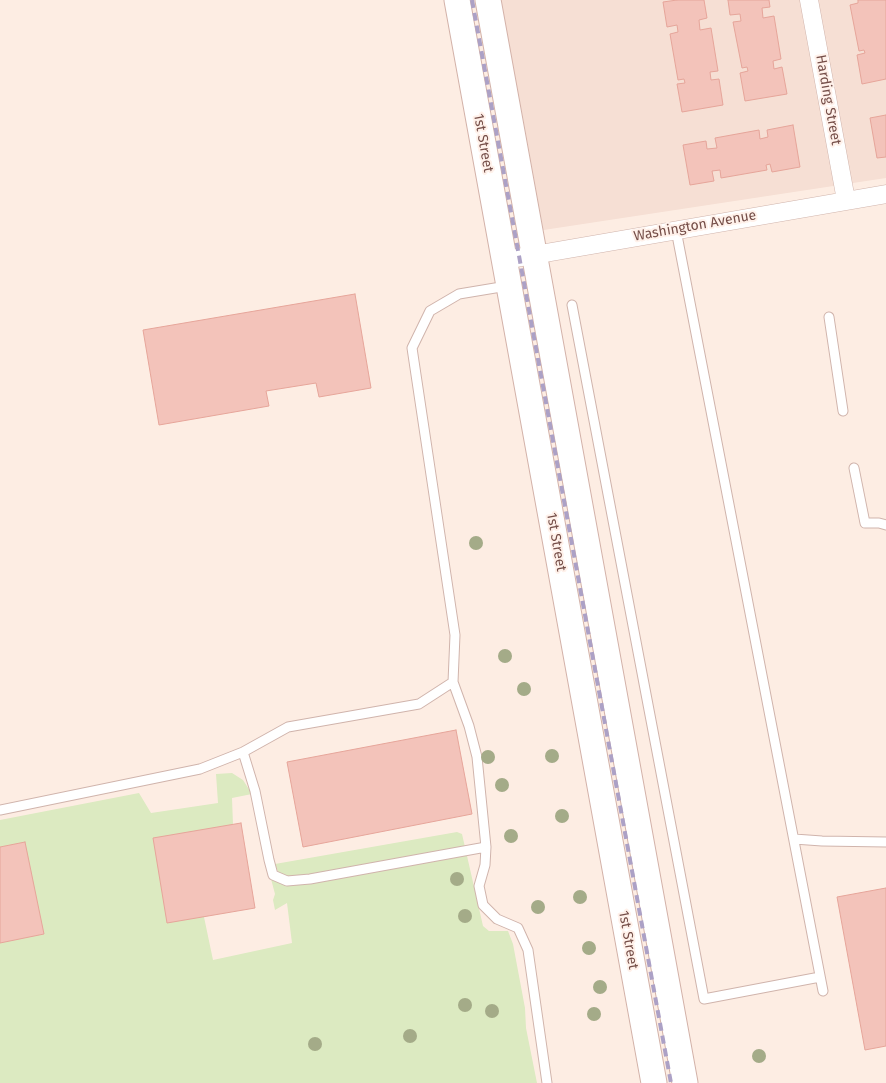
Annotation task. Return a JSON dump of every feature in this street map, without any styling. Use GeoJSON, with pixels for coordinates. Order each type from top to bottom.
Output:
{"type":"FeatureCollection","features":[{"type":"Feature","properties":{"kind":"main road","name":"1st Street"},"geometry":{"type":"LineString","coordinates":[[457,0],[654,1083]]}},
{"type":"Feature","properties":{"kind":"main road"},"geometry":{"type":"LineString","coordinates":[[488,0],[685,1083]]}},
{"type":"Feature","properties":{"kind":"street","name":"Harding Street"},"geometry":{"type":"LineString","coordinates":[[810,0],[846,200]]}},
{"type":"Feature","properties":{"kind":"street","name":"Washington Avenue"},"geometry":{"type":"LineString","coordinates":[[505,260],[886,194]]}},
{"type":"Feature","properties":{"kind":"lane"},"geometry":{"type":"LineString","coordinates":[[676,230],[823,992]]}},
{"type":"Feature","properties":{"kind":"lane"},"geometry":{"type":"LineString","coordinates":[[509,286],[459,294],[430,311],[412,348],[455,635],[453,682],[469,726],[477,757],[486,847],[485,865],[479,886],[483,905],[497,919],[518,928],[528,950],[547,1083]]}},
{"type":"Feature","properties":{"kind":"lane"},"geometry":{"type":"LineString","coordinates":[[572,305],[704,999],[820,977]]}},
{"type":"Feature","properties":{"kind":"lane"},"geometry":{"type":"LineString","coordinates":[[829,317],[843,411]]}},
{"type":"Feature","properties":{"kind":"lane"},"geometry":{"type":"LineString","coordinates":[[854,468],[865,523],[886,525]]}},
{"type":"Feature","properties":{"kind":"lane"},"geometry":{"type":"LineString","coordinates":[[0,810],[200,769],[244,752],[288,727],[419,704],[453,682]]}},
{"type":"Feature","properties":{"kind":"lane"},"geometry":{"type":"LineString","coordinates":[[244,752],[255,791],[273,875],[287,881],[310,879],[486,847]]}},
{"type":"Feature","properties":{"kind":"lane"},"geometry":{"type":"LineString","coordinates":[[794,839],[886,842]]}},
{"type":"Feature","properties":{"kind":"shaded area"},"geometry":{"type":"Polygon","coordinates":[[[499,0],[886,0],[886,178],[537,231],[499,0]]]}},
{"type":"Feature","properties":{"kind":"green space"},"geometry":{"type":"Polygon","coordinates":[[[232,773],[243,780],[252,794],[232,798],[233,825],[204,917],[213,960],[292,943],[287,903],[275,910],[273,900],[275,894],[271,879],[281,879],[275,864],[457,832],[462,834],[483,926],[489,931],[508,931],[513,944],[537,1083],[0,1083],[0,820],[139,793],[151,813],[218,803],[216,774],[232,773]]]}},
{"type":"Feature","properties":{"kind":"building"},"geometry":{"type":"Polygon","coordinates":[[[704,0],[707,18],[699,20],[700,30],[711,28],[718,71],[710,72],[711,80],[719,79],[723,105],[682,112],[677,84],[685,83],[684,79],[678,80],[670,34],[678,32],[677,25],[667,27],[663,2],[704,0]]]}},
{"type":"Feature","properties":{"kind":"building"},"geometry":{"type":"Polygon","coordinates":[[[728,0],[769,0],[770,7],[762,8],[763,18],[774,16],[781,59],[773,61],[774,69],[782,67],[787,94],[745,101],[740,73],[748,71],[747,67],[742,68],[733,22],[741,21],[740,14],[730,15],[728,0]]]}},
{"type":"Feature","properties":{"kind":"building"},"geometry":{"type":"Polygon","coordinates":[[[858,0],[886,0],[886,79],[862,84],[857,55],[865,53],[864,50],[859,51],[850,5],[858,3],[858,0]]]}},
{"type":"Feature","properties":{"kind":"building"},"geometry":{"type":"Polygon","coordinates":[[[886,115],[886,157],[877,158],[870,118],[886,115]]]}},
{"type":"Feature","properties":{"kind":"building"},"geometry":{"type":"Polygon","coordinates":[[[793,125],[800,167],[772,172],[770,164],[766,165],[767,170],[721,178],[720,170],[712,171],[714,181],[690,185],[683,145],[706,141],[707,149],[717,148],[715,138],[759,130],[760,139],[768,137],[767,130],[793,125]]]}},
{"type":"Feature","properties":{"kind":"building"},"geometry":{"type":"Polygon","coordinates":[[[355,294],[371,388],[319,397],[316,383],[266,391],[269,406],[159,425],[143,330],[355,294]]]}},
{"type":"Feature","properties":{"kind":"building"},"geometry":{"type":"Polygon","coordinates":[[[456,730],[472,814],[303,847],[287,762],[456,730]]]}},
{"type":"Feature","properties":{"kind":"building"},"geometry":{"type":"Polygon","coordinates":[[[241,823],[255,908],[167,923],[153,838],[241,823]]]}},
{"type":"Feature","properties":{"kind":"building"},"geometry":{"type":"Polygon","coordinates":[[[25,842],[44,934],[0,943],[0,847],[25,842]]]}},
{"type":"Feature","properties":{"kind":"building"},"geometry":{"type":"Polygon","coordinates":[[[886,888],[886,1046],[865,1050],[837,897],[886,888]]]}},
{"type":"Feature","properties":{"kind":"railway"},"geometry":{"type":"LineString","coordinates":[[472,0],[671,1083]]}}]}
